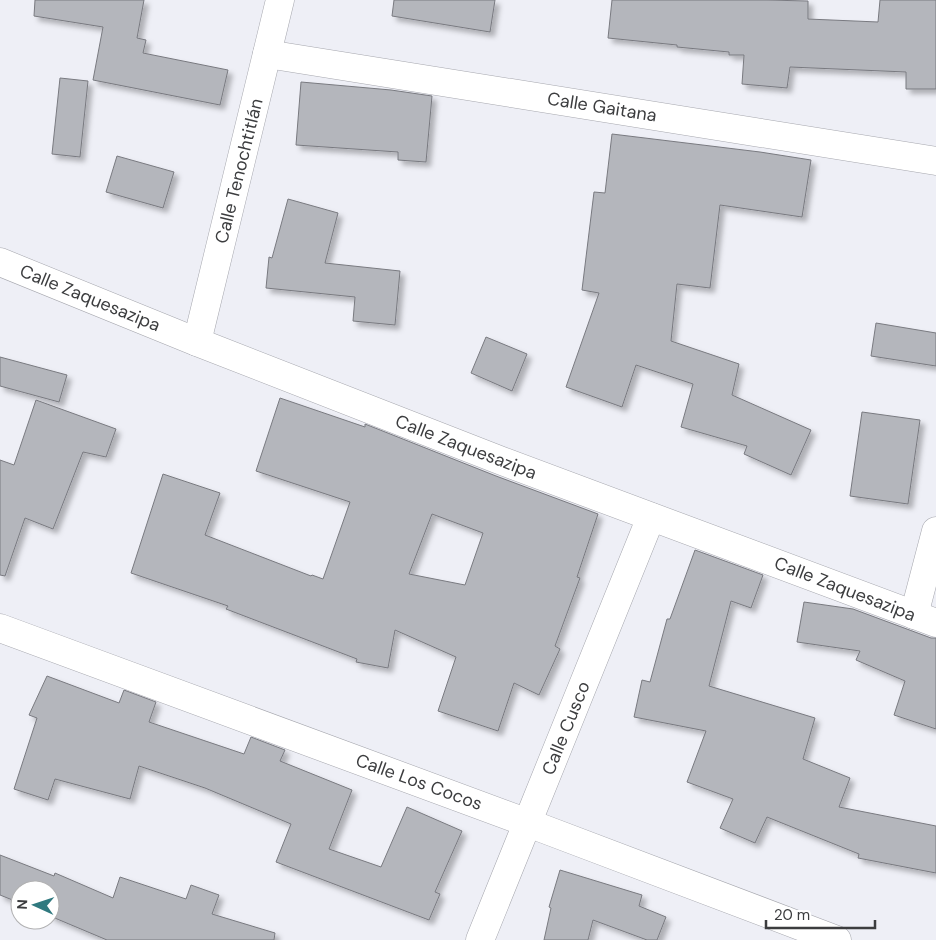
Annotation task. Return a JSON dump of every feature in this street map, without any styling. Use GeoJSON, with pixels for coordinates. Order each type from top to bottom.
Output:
{"type":"FeatureCollection","features":[{"type":"Feature","properties":{"kind":"street","name":"Calle Tenochtitlán"},"geometry":{"type":"LineString","coordinates":[[197,342],[280,0]]}},
{"type":"Feature","properties":{"kind":"street","name":"Calle Gaitana"},"geometry":{"type":"LineString","coordinates":[[268,54],[936,161]]}},
{"type":"Feature","properties":{"kind":"street","name":"Calle Zaquesazipa"},"geometry":{"type":"LineString","coordinates":[[0,262],[197,342],[502,461],[925,619]]}},
{"type":"Feature","properties":{"kind":"street","name":"Calle Cusco"},"geometry":{"type":"LineString","coordinates":[[480,940],[651,517]]}},
{"type":"Feature","properties":{"kind":"street"},"geometry":{"type":"LineString","coordinates":[[925,619],[936,531]]}},
{"type":"Feature","properties":{"kind":"street","name":"Calle Los Cocos"},"geometry":{"type":"LineString","coordinates":[[0,628],[528,822],[837,940]]}},
{"type":"Feature","properties":{"kind":"building"},"geometry":{"type":"Polygon","coordinates":[[[35,0],[144,0],[137,38],[146,40],[143,53],[228,70],[220,105],[93,80],[103,27],[34,16],[35,0]]]}},
{"type":"Feature","properties":{"kind":"building"},"geometry":{"type":"Polygon","coordinates":[[[394,0],[495,0],[490,32],[392,16],[394,0]]]}},
{"type":"Feature","properties":{"kind":"building"},"geometry":{"type":"Polygon","coordinates":[[[612,0],[808,1],[808,19],[878,22],[880,0],[936,0],[936,89],[906,89],[906,72],[790,67],[787,88],[742,84],[744,55],[729,55],[729,52],[608,38],[612,0]]]}},
{"type":"Feature","properties":{"kind":"building"},"geometry":{"type":"Polygon","coordinates":[[[60,78],[88,81],[80,157],[52,154],[60,78]]]}},
{"type":"Feature","properties":{"kind":"building"},"geometry":{"type":"Polygon","coordinates":[[[301,82],[391,90],[432,96],[426,162],[398,160],[398,152],[296,145],[301,82]]]}},
{"type":"Feature","properties":{"kind":"building"},"geometry":{"type":"Polygon","coordinates":[[[612,134],[811,160],[802,217],[720,205],[710,288],[677,284],[671,341],[739,364],[732,395],[811,430],[791,475],[744,454],[747,446],[681,427],[693,384],[636,365],[622,407],[566,387],[599,293],[582,290],[594,192],[605,193],[612,134]]]}},
{"type":"Feature","properties":{"kind":"building"},"geometry":{"type":"Polygon","coordinates":[[[117,156],[174,172],[163,208],[106,192],[117,156]]]}},
{"type":"Feature","properties":{"kind":"building"},"geometry":{"type":"Polygon","coordinates":[[[288,199],[338,213],[325,263],[400,271],[395,325],[353,321],[355,297],[266,288],[269,257],[272,258],[288,199]]]}},
{"type":"Feature","properties":{"kind":"building"},"geometry":{"type":"Polygon","coordinates":[[[876,323],[936,333],[936,366],[871,356],[876,323]]]}},
{"type":"Feature","properties":{"kind":"building"},"geometry":{"type":"Polygon","coordinates":[[[486,337],[527,354],[512,391],[471,373],[486,337]]]}},
{"type":"Feature","properties":{"kind":"building"},"geometry":{"type":"Polygon","coordinates":[[[0,357],[67,375],[59,402],[0,386],[0,357]]]}},
{"type":"Feature","properties":{"kind":"building"},"geometry":{"type":"Polygon","coordinates":[[[280,398],[365,427],[365,424],[598,514],[577,577],[580,578],[555,646],[560,649],[539,695],[514,683],[498,731],[438,711],[456,657],[395,630],[388,668],[356,662],[357,659],[226,609],[228,606],[131,573],[163,474],[220,493],[205,535],[323,579],[350,502],[256,471],[280,398]],[[432,514],[409,574],[465,585],[483,533],[432,514]]]}},
{"type":"Feature","properties":{"kind":"building"},"geometry":{"type":"Polygon","coordinates":[[[36,400],[116,429],[106,457],[83,452],[53,529],[25,518],[5,576],[0,575],[0,460],[14,465],[36,400]]]}},
{"type":"Feature","properties":{"kind":"building"},"geometry":{"type":"Polygon","coordinates":[[[862,412],[920,420],[908,504],[850,496],[862,412]]]}},
{"type":"Feature","properties":{"kind":"building"},"geometry":{"type":"Polygon","coordinates":[[[695,550],[763,575],[751,608],[731,601],[709,686],[815,718],[803,759],[850,778],[839,807],[936,826],[936,873],[858,858],[859,854],[767,817],[755,843],[720,828],[733,799],[687,782],[706,731],[634,717],[642,680],[650,682],[667,619],[670,619],[695,550]]]}},
{"type":"Feature","properties":{"kind":"building"},"geometry":{"type":"Polygon","coordinates":[[[804,602],[853,609],[931,638],[936,638],[936,729],[894,715],[905,681],[856,660],[860,651],[797,642],[804,602]]]}},
{"type":"Feature","properties":{"kind":"building"},"geometry":{"type":"Polygon","coordinates":[[[47,676],[119,703],[124,690],[156,702],[149,722],[244,754],[251,737],[285,750],[280,761],[352,790],[329,849],[381,867],[407,807],[462,831],[435,892],[440,894],[429,920],[276,862],[291,824],[205,788],[139,766],[130,799],[55,779],[48,800],[14,789],[37,718],[29,715],[47,676]]]}},
{"type":"Feature","properties":{"kind":"building"},"geometry":{"type":"Polygon","coordinates":[[[0,855],[54,876],[55,873],[113,898],[120,877],[186,899],[191,885],[219,895],[212,914],[275,933],[274,940],[107,940],[60,920],[60,880],[10,880],[10,899],[0,895],[0,855]]]}},
{"type":"Feature","properties":{"kind":"building"},"geometry":{"type":"Polygon","coordinates":[[[560,870],[642,895],[639,906],[666,917],[657,940],[647,940],[593,920],[588,940],[544,940],[551,908],[549,907],[560,870]]]}}]}
